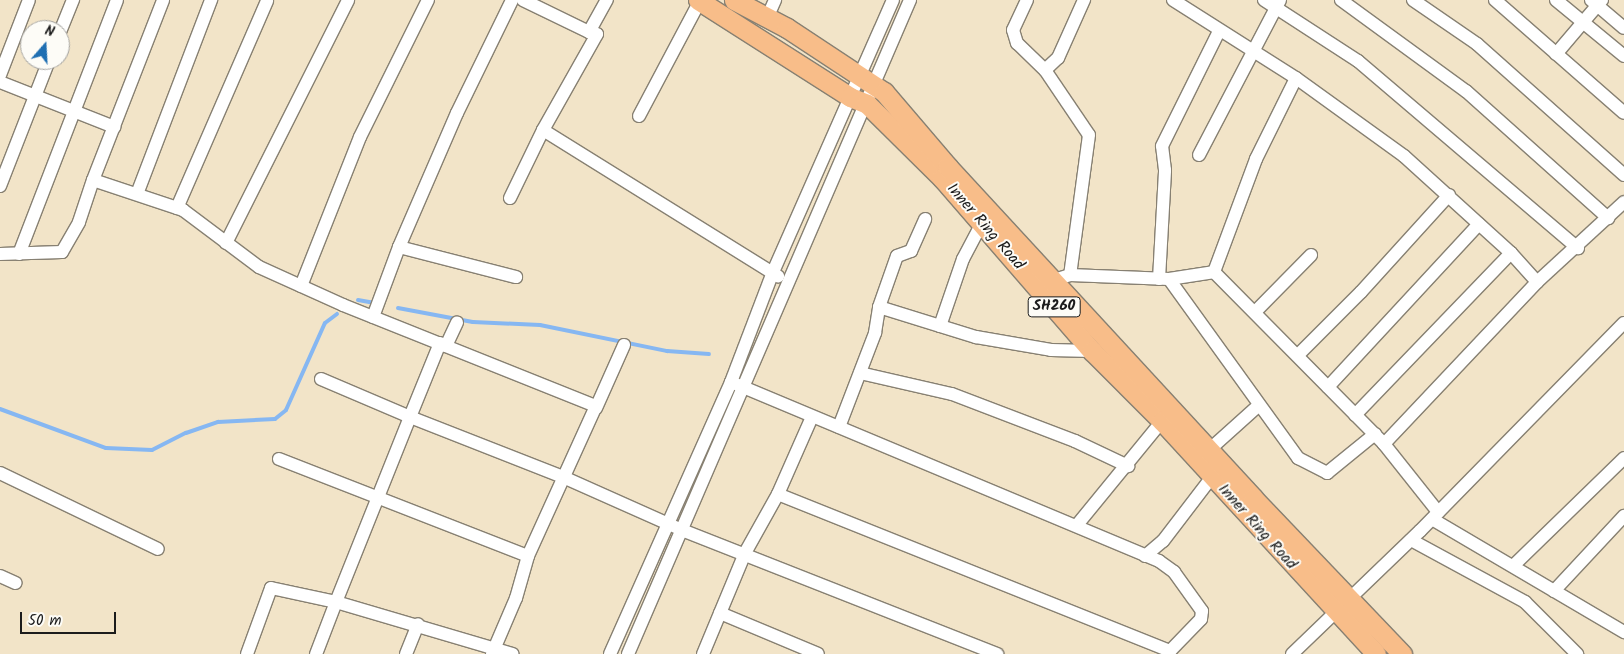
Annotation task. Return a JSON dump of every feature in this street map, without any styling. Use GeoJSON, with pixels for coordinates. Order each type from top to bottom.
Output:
{"type":"FeatureCollection","features":[{"type":"Feature","properties":{"kind":"highway","name":"Inner Ring Road"},"geometry":{"type":"LineString","coordinates":[[699,0],[858,101],[942,178],[1092,351],[1162,421],[1212,477],[1341,605],[1402,654]]}},
{"type":"Feature","properties":{"kind":"highway","name":"Inner Ring Road"},"geometry":{"type":"LineString","coordinates":[[734,0],[859,74],[884,92],[948,168],[1062,277],[1220,441],[1376,654]]}},
{"type":"Feature","properties":{"kind":"street"},"geometry":{"type":"LineString","coordinates":[[0,75],[29,0]]}},
{"type":"Feature","properties":{"kind":"street"},"geometry":{"type":"LineString","coordinates":[[65,20],[73,0]]}},
{"type":"Feature","properties":{"kind":"street"},"geometry":{"type":"LineString","coordinates":[[19,254],[72,110],[117,0]]}},
{"type":"Feature","properties":{"kind":"street"},"geometry":{"type":"LineString","coordinates":[[0,254],[62,252],[79,222],[93,180],[163,0]]}},
{"type":"Feature","properties":{"kind":"street"},"geometry":{"type":"LineString","coordinates":[[137,194],[211,0]]}},
{"type":"Feature","properties":{"kind":"street"},"geometry":{"type":"LineString","coordinates":[[176,208],[266,0]]}},
{"type":"Feature","properties":{"kind":"street"},"geometry":{"type":"LineString","coordinates":[[226,243],[348,0]]}},
{"type":"Feature","properties":{"kind":"street"},"geometry":{"type":"LineString","coordinates":[[301,286],[360,137],[428,0]]}},
{"type":"Feature","properties":{"kind":"street"},"geometry":{"type":"LineString","coordinates":[[373,317],[398,247],[457,113],[512,0]]}},
{"type":"Feature","properties":{"kind":"street"},"geometry":{"type":"LineString","coordinates":[[510,198],[543,130],[597,34],[589,32],[524,0]]}},
{"type":"Feature","properties":{"kind":"street"},"geometry":{"type":"LineString","coordinates":[[589,32],[607,0]]}},
{"type":"Feature","properties":{"kind":"street"},"geometry":{"type":"LineString","coordinates":[[639,116],[699,0]]}},
{"type":"Feature","properties":{"kind":"street"},"geometry":{"type":"LineString","coordinates":[[767,18],[775,0]]}},
{"type":"Feature","properties":{"kind":"street"},"geometry":{"type":"LineString","coordinates":[[628,654],[745,388],[819,205],[858,101],[859,74],[893,0]]}},
{"type":"Feature","properties":{"kind":"street"},"geometry":{"type":"LineString","coordinates":[[610,654],[731,382],[773,272],[858,101],[874,86],[910,0]]}},
{"type":"Feature","properties":{"kind":"street"},"geometry":{"type":"LineString","coordinates":[[1027,0],[1013,30],[1016,44],[1045,70],[1089,135],[1062,277],[1164,279],[1214,272]]}},
{"type":"Feature","properties":{"kind":"street"},"geometry":{"type":"LineString","coordinates":[[1045,70],[1058,58],[1084,0]]}},
{"type":"Feature","properties":{"kind":"street"},"geometry":{"type":"LineString","coordinates":[[1173,0],[1219,31],[1296,78],[1404,156],[1512,253],[1537,282]]}},
{"type":"Feature","properties":{"kind":"street"},"geometry":{"type":"LineString","coordinates":[[1264,0],[1278,4],[1358,61],[1578,248]]}},
{"type":"Feature","properties":{"kind":"street"},"geometry":{"type":"LineString","coordinates":[[1341,0],[1466,91],[1608,218]]}},
{"type":"Feature","properties":{"kind":"street"},"geometry":{"type":"LineString","coordinates":[[1412,0],[1477,44],[1624,175]]}},
{"type":"Feature","properties":{"kind":"street"},"geometry":{"type":"LineString","coordinates":[[1495,0],[1624,113]]}},
{"type":"Feature","properties":{"kind":"street"},"geometry":{"type":"LineString","coordinates":[[1556,0],[1624,56]]}},
{"type":"Feature","properties":{"kind":"street"},"geometry":{"type":"LineString","coordinates":[[1556,54],[1583,23],[1597,2],[1624,28]]}},
{"type":"Feature","properties":{"kind":"street"},"geometry":{"type":"LineString","coordinates":[[1199,155],[1252,50],[1278,4]]}},
{"type":"Feature","properties":{"kind":"street"},"geometry":{"type":"LineString","coordinates":[[1219,31],[1162,146],[1165,170],[1164,279],[1298,458],[1327,473],[1374,434]]}},
{"type":"Feature","properties":{"kind":"street"},"geometry":{"type":"LineString","coordinates":[[0,186],[45,70]]}},
{"type":"Feature","properties":{"kind":"street"},"geometry":{"type":"LineString","coordinates":[[1214,272],[1256,159],[1296,78]]}},
{"type":"Feature","properties":{"kind":"street"},"geometry":{"type":"LineString","coordinates":[[0,82],[114,126]]}},
{"type":"Feature","properties":{"kind":"street"},"geometry":{"type":"LineString","coordinates":[[543,130],[773,272],[787,284]]}},
{"type":"Feature","properties":{"kind":"street"},"geometry":{"type":"LineString","coordinates":[[93,180],[176,208],[259,267],[373,317],[596,408]]}},
{"type":"Feature","properties":{"kind":"street"},"geometry":{"type":"LineString","coordinates":[[1298,355],[1361,292],[1449,195]]}},
{"type":"Feature","properties":{"kind":"street"},"geometry":{"type":"LineString","coordinates":[[1384,444],[1537,282],[1578,248],[1624,202]]}},
{"type":"Feature","properties":{"kind":"street"},"geometry":{"type":"LineString","coordinates":[[839,427],[875,333],[879,307],[896,256],[911,251],[925,219]]}},
{"type":"Feature","properties":{"kind":"street"},"geometry":{"type":"LineString","coordinates":[[940,326],[963,259],[982,223]]}},
{"type":"Feature","properties":{"kind":"street"},"geometry":{"type":"LineString","coordinates":[[1328,386],[1479,224]]}},
{"type":"Feature","properties":{"kind":"street"},"geometry":{"type":"LineString","coordinates":[[398,247],[516,277]]}},
{"type":"Feature","properties":{"kind":"street"},"geometry":{"type":"LineString","coordinates":[[1355,415],[1512,253]]}},
{"type":"Feature","properties":{"kind":"street"},"geometry":{"type":"LineString","coordinates":[[1255,312],[1311,255]]}},
{"type":"Feature","properties":{"kind":"street"},"geometry":{"type":"LineString","coordinates":[[1214,272],[1384,444],[1435,516],[1554,591],[1622,628]]}},
{"type":"Feature","properties":{"kind":"street"},"geometry":{"type":"LineString","coordinates":[[879,307],[976,337],[1051,350],[1092,351]]}},
{"type":"Feature","properties":{"kind":"street"},"geometry":{"type":"LineString","coordinates":[[316,654],[377,495],[410,417],[443,344],[457,322]]}},
{"type":"Feature","properties":{"kind":"street"},"geometry":{"type":"LineString","coordinates":[[1292,654],[1411,540],[1624,323]]}},
{"type":"Feature","properties":{"kind":"street"},"geometry":{"type":"LineString","coordinates":[[493,652],[516,598],[528,556],[624,345]]}},
{"type":"Feature","properties":{"kind":"street"},"geometry":{"type":"LineString","coordinates":[[860,373],[952,394],[1075,441],[1128,466]]}},
{"type":"Feature","properties":{"kind":"street"},"geometry":{"type":"LineString","coordinates":[[321,379],[410,417],[563,476],[682,530],[745,553],[997,654]]}},
{"type":"Feature","properties":{"kind":"street"},"geometry":{"type":"LineString","coordinates":[[731,382],[1077,525],[1145,556],[1174,572],[1202,611],[1201,619],[1168,652],[778,494]]}},
{"type":"Feature","properties":{"kind":"street"},"geometry":{"type":"LineString","coordinates":[[1220,441],[1260,405]]}},
{"type":"Feature","properties":{"kind":"street"},"geometry":{"type":"LineString","coordinates":[[703,654],[745,553],[778,494],[812,417]]}},
{"type":"Feature","properties":{"kind":"street"},"geometry":{"type":"LineString","coordinates":[[1077,525],[1128,466],[1162,421]]}},
{"type":"Feature","properties":{"kind":"street"},"geometry":{"type":"LineString","coordinates":[[1513,566],[1624,458]]}},
{"type":"Feature","properties":{"kind":"street"},"geometry":{"type":"LineString","coordinates":[[279,459],[377,495],[528,556]]}},
{"type":"Feature","properties":{"kind":"street"},"geometry":{"type":"LineString","coordinates":[[0,472],[158,549]]}},
{"type":"Feature","properties":{"kind":"street"},"geometry":{"type":"LineString","coordinates":[[1145,556],[1163,541],[1212,477]]}},
{"type":"Feature","properties":{"kind":"street"},"geometry":{"type":"LineString","coordinates":[[1554,591],[1624,516]]}},
{"type":"Feature","properties":{"kind":"street"},"geometry":{"type":"LineString","coordinates":[[1411,540],[1525,602],[1577,654]]}},
{"type":"Feature","properties":{"kind":"street"},"geometry":{"type":"LineString","coordinates":[[0,576],[16,583]]}},
{"type":"Feature","properties":{"kind":"street"},"geometry":{"type":"LineString","coordinates":[[247,654],[271,588],[336,602],[418,624],[493,652],[513,654]]}},
{"type":"Feature","properties":{"kind":"street"},"geometry":{"type":"LineString","coordinates":[[720,613],[818,654]]}},
{"type":"Feature","properties":{"kind":"street"},"geometry":{"type":"LineString","coordinates":[[406,654],[418,624]]}},
{"type":"Feature","properties":{"kind":"waterway"},"geometry":{"type":"LineString","coordinates":[[358,300],[375,303]]}},
{"type":"Feature","properties":{"kind":"waterway"},"geometry":{"type":"LineString","coordinates":[[398,308],[473,322],[540,325],[667,351],[709,354]]}},
{"type":"Feature","properties":{"kind":"waterway"},"geometry":{"type":"LineString","coordinates":[[0,409],[106,448],[152,450],[186,433],[218,422],[275,419],[286,410],[325,323],[337,314]]}}]}
